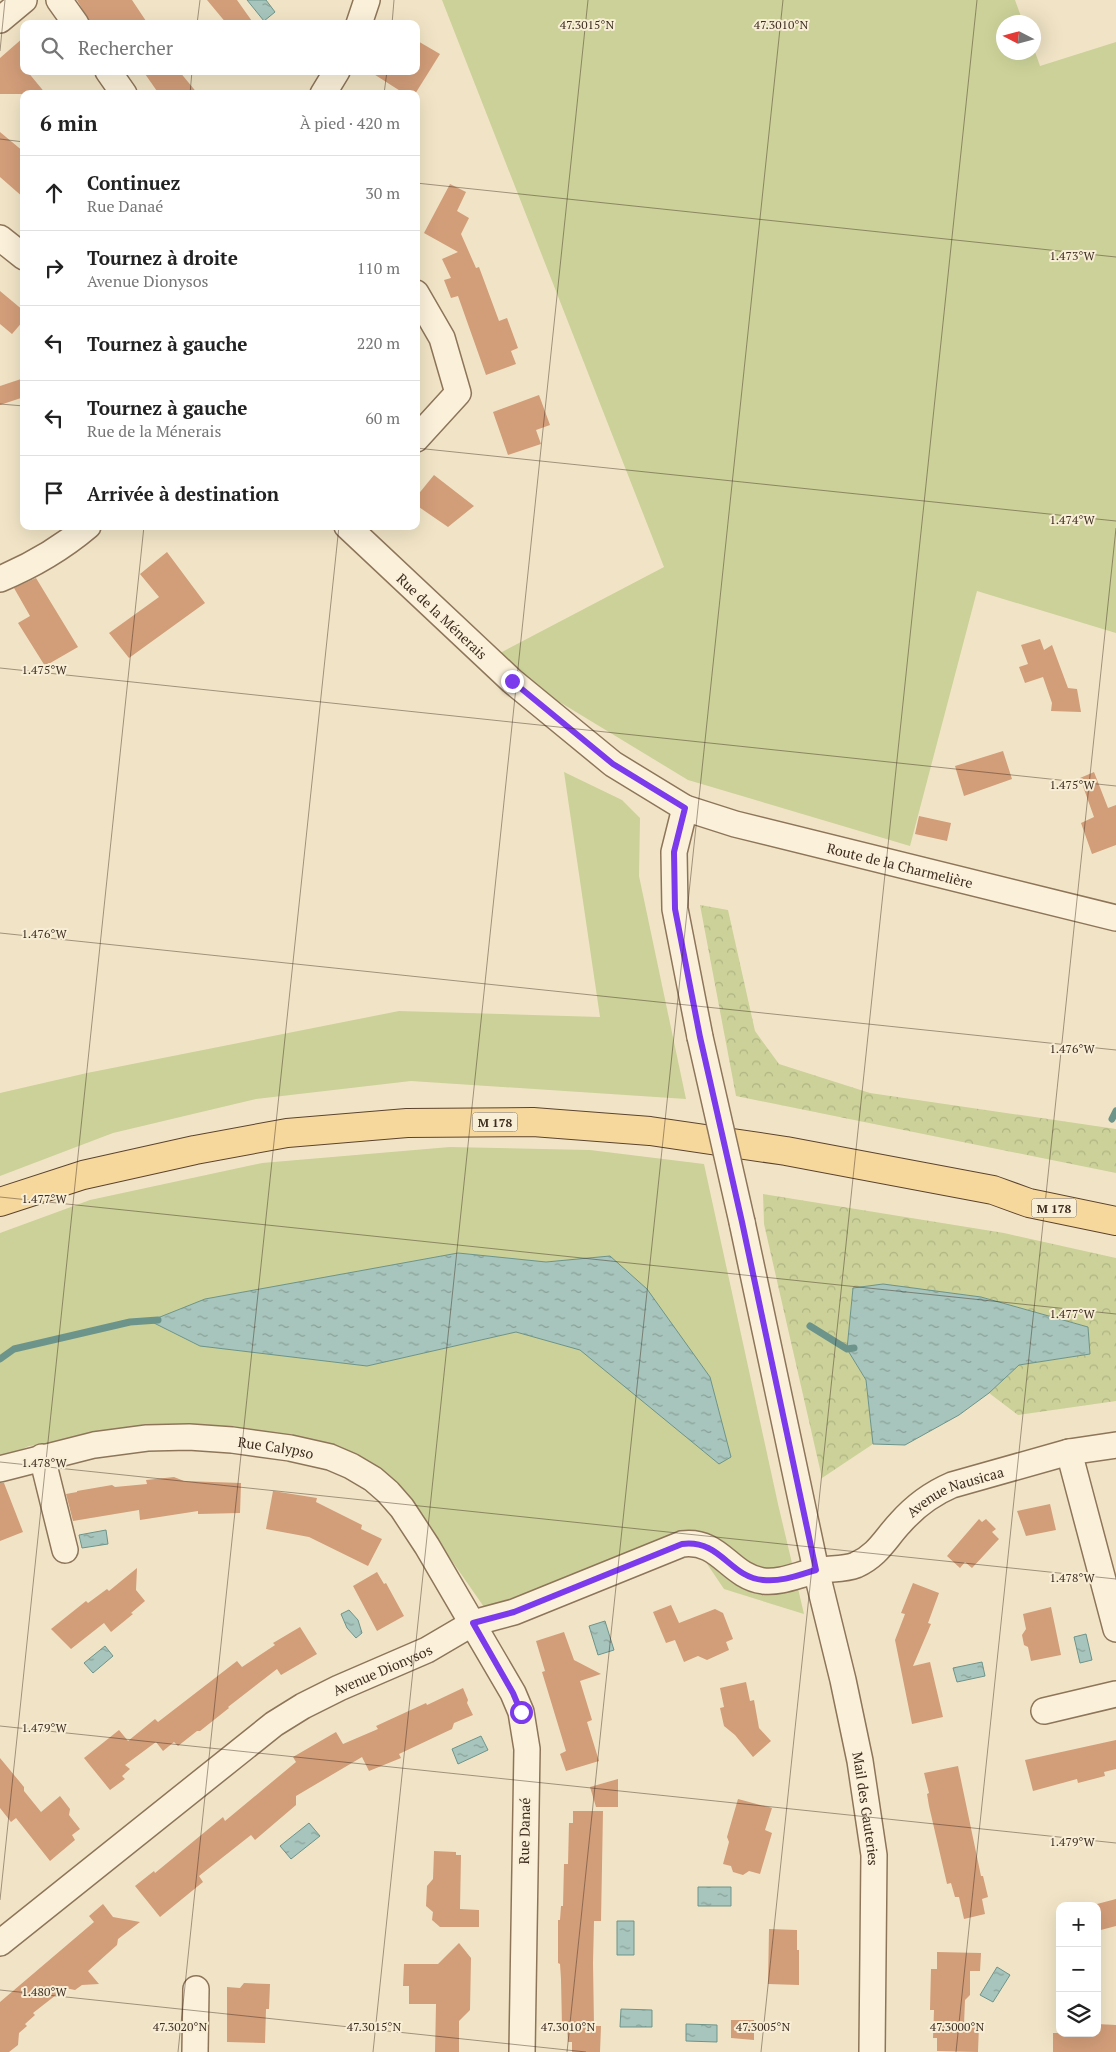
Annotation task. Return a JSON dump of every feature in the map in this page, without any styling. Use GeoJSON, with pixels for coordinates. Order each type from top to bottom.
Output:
{"type":"FeatureCollection","features":[{"type":"Feature","properties":{"kind":"main road","name":"M 178"},"geometry":{"type":"LineString","coordinates":[[0,1202],[83,1175],[195,1150],[287,1133],[408,1122],[533,1122],[650,1131],[786,1151],[993,1190],[1029,1203],[1116,1221]]}},
{"type":"Feature","properties":{"kind":"main road","name":"M 178"},"geometry":{"type":"LineString","coordinates":[[993,1190],[1032,1190],[1116,1204]]}},
{"type":"Feature","properties":{"kind":"street"},"geometry":{"type":"LineString","coordinates":[[0,20],[24,0]]}},
{"type":"Feature","properties":{"kind":"street"},"geometry":{"type":"LineString","coordinates":[[60,0],[73,20]]}},
{"type":"Feature","properties":{"kind":"street"},"geometry":{"type":"LineString","coordinates":[[360,20],[367,0]]}},
{"type":"Feature","properties":{"kind":"street"},"geometry":{"type":"LineString","coordinates":[[111,75],[121,90]]}},
{"type":"Feature","properties":{"kind":"street"},"geometry":{"type":"LineString","coordinates":[[325,90],[335,75]]}},
{"type":"Feature","properties":{"kind":"street"},"geometry":{"type":"LineString","coordinates":[[0,238],[20,254]]}},
{"type":"Feature","properties":{"kind":"street"},"geometry":{"type":"LineString","coordinates":[[420,300],[442,338],[458,393],[420,435]]}},
{"type":"Feature","properties":{"kind":"street"},"geometry":{"type":"LineString","coordinates":[[0,579],[47,555],[83,530]]}},
{"type":"Feature","properties":{"kind":"street","name":"Rue de la Ménerais"},"geometry":{"type":"LineString","coordinates":[[351,530],[519,687],[613,764],[685,808]]}},
{"type":"Feature","properties":{"kind":"street","name":"Route de la Charmelière"},"geometry":{"type":"LineString","coordinates":[[685,808],[735,824],[1116,918]]}},
{"type":"Feature","properties":{"kind":"street","name":"Mail des Gauteries"},"geometry":{"type":"LineString","coordinates":[[685,808],[674,852],[675,909],[700,1037],[742,1222],[816,1570],[843,1680],[860,1761],[874,1855],[872,2052]]}},
{"type":"Feature","properties":{"kind":"street","name":"Rue Calypso"},"geometry":{"type":"LineString","coordinates":[[0,1469],[94,1445],[146,1438],[189,1437],[232,1440],[290,1448],[330,1457],[351,1466],[373,1479],[402,1508],[473,1623]]}},
{"type":"Feature","properties":{"kind":"street","name":"Avenue Nausicaa"},"geometry":{"type":"LineString","coordinates":[[816,1570],[856,1565],[882,1547],[899,1524],[915,1507],[935,1492],[952,1485],[1070,1452],[1116,1445]]}},
{"type":"Feature","properties":{"kind":"street"},"geometry":{"type":"LineString","coordinates":[[1070,1452],[1116,1629]]}},
{"type":"Feature","properties":{"kind":"street"},"geometry":{"type":"LineString","coordinates":[[42,1457],[65,1550]]}},
{"type":"Feature","properties":{"kind":"street","name":"Avenue Dionysos"},"geometry":{"type":"LineString","coordinates":[[0,1943],[274,1724],[303,1706],[339,1688],[427,1650],[473,1623],[514,1612],[682,1544],[693,1543],[708,1547],[748,1575],[762,1580],[784,1580],[816,1570]]}},
{"type":"Feature","properties":{"kind":"street","name":"Rue Danaé"},"geometry":{"type":"LineString","coordinates":[[473,1623],[513,1693],[521,1712],[527,1748],[522,2052]]}},
{"type":"Feature","properties":{"kind":"street"},"geometry":{"type":"LineString","coordinates":[[1044,1712],[1116,1694]]}},
{"type":"Feature","properties":{"kind":"street"},"geometry":{"type":"LineString","coordinates":[[195,2052],[196,1988]]}},
{"type":"Feature","properties":{"kind":"green space"},"geometry":{"type":"Polygon","coordinates":[[[442,0],[1015,0],[1020,15],[996,15],[996,60],[1038,60],[1040,66],[1116,42],[1116,633],[977,591],[910,846],[688,780],[548,695],[500,653],[664,567],[442,0]]]}},
{"type":"Feature","properties":{"kind":"green space"},"geometry":{"type":"Polygon","coordinates":[[[564,772],[622,800],[640,818],[639,876],[686,1099],[411,1081],[256,1099],[113,1133],[0,1176],[0,1093],[87,1073],[399,1011],[600,1017],[564,772]]]}},
{"type":"Feature","properties":{"kind":"green space"},"geometry":{"type":"Polygon","coordinates":[[[700,905],[728,910],[755,1031],[779,1064],[870,1093],[1116,1129],[1116,1173],[736,1096],[700,905]]]}},
{"type":"Feature","properties":{"kind":"green space"},"geometry":{"type":"Polygon","coordinates":[[[450,1147],[590,1150],[704,1164],[778,1504],[804,1614],[724,1589],[691,1540],[484,1607],[427,1525],[365,1463],[167,1432],[29,1446],[0,1459],[0,1233],[90,1200],[262,1163],[450,1147]]]}},
{"type":"Feature","properties":{"kind":"green space"},"geometry":{"type":"Polygon","coordinates":[[[763,1194],[1004,1233],[1116,1258],[1116,1401],[1018,1415],[989,1393],[1019,1365],[1090,1354],[1088,1327],[981,1297],[934,1292],[853,1288],[847,1348],[866,1380],[873,1444],[822,1478],[764,1224],[763,1194]]]}},
{"type":"Feature","properties":{"kind":"water"},"geometry":{"type":"Polygon","coordinates":[[[247,0],[266,0],[275,12],[263,20],[247,0]]]}},
{"type":"Feature","properties":{"kind":"water"},"geometry":{"type":"Polygon","coordinates":[[[458,1253],[546,1262],[610,1256],[647,1289],[710,1377],[731,1457],[719,1464],[580,1350],[516,1332],[367,1366],[200,1346],[150,1321],[205,1299],[458,1253]]]}},
{"type":"Feature","properties":{"kind":"water"},"geometry":{"type":"Polygon","coordinates":[[[883,1284],[981,1297],[1088,1327],[1090,1354],[1019,1365],[989,1393],[959,1415],[905,1445],[873,1444],[866,1380],[847,1349],[853,1288],[883,1284]]]}},
{"type":"Feature","properties":{"kind":"water"},"geometry":{"type":"Polygon","coordinates":[[[106,1530],[108,1544],[82,1548],[79,1535],[106,1530]]]}},
{"type":"Feature","properties":{"kind":"water"},"geometry":{"type":"Polygon","coordinates":[[[349,1610],[358,1620],[362,1633],[356,1638],[347,1628],[341,1614],[349,1610]]]}},
{"type":"Feature","properties":{"kind":"water"},"geometry":{"type":"Polygon","coordinates":[[[605,1621],[614,1650],[598,1655],[589,1626],[605,1621]]]}},
{"type":"Feature","properties":{"kind":"water"},"geometry":{"type":"Polygon","coordinates":[[[1086,1634],[1092,1660],[1080,1663],[1074,1637],[1086,1634]]]}},
{"type":"Feature","properties":{"kind":"water"},"geometry":{"type":"Polygon","coordinates":[[[105,1646],[113,1656],[93,1673],[84,1663],[105,1646]]]}},
{"type":"Feature","properties":{"kind":"water"},"geometry":{"type":"Polygon","coordinates":[[[982,1662],[985,1676],[957,1682],[953,1668],[982,1662]]]}},
{"type":"Feature","properties":{"kind":"water"},"geometry":{"type":"Polygon","coordinates":[[[481,1736],[488,1750],[458,1764],[452,1749],[481,1736]]]}},
{"type":"Feature","properties":{"kind":"water"},"geometry":{"type":"Polygon","coordinates":[[[309,1823],[320,1836],[291,1859],[280,1846],[309,1823]]]}},
{"type":"Feature","properties":{"kind":"water"},"geometry":{"type":"Polygon","coordinates":[[[698,1887],[731,1887],[731,1906],[698,1906],[698,1887]]]}},
{"type":"Feature","properties":{"kind":"water"},"geometry":{"type":"Polygon","coordinates":[[[617,1921],[634,1921],[634,1955],[617,1955],[617,1921]]]}},
{"type":"Feature","properties":{"kind":"water"},"geometry":{"type":"Polygon","coordinates":[[[997,1967],[1010,1975],[993,2002],[980,1995],[997,1967]]]}},
{"type":"Feature","properties":{"kind":"water"},"geometry":{"type":"Polygon","coordinates":[[[621,2009],[652,2010],[652,2027],[620,2027],[621,2009]]]}},
{"type":"Feature","properties":{"kind":"water"},"geometry":{"type":"Polygon","coordinates":[[[686,2024],[717,2025],[717,2042],[686,2041],[686,2024]]]}},
{"type":"Feature","properties":{"kind":"building"},"geometry":{"type":"Polygon","coordinates":[[[77,0],[132,0],[145,20],[89,20],[77,0]]]}},
{"type":"Feature","properties":{"kind":"building"},"geometry":{"type":"Polygon","coordinates":[[[207,0],[237,0],[251,20],[224,20],[207,0]]]}},
{"type":"Feature","properties":{"kind":"building"},"geometry":{"type":"Polygon","coordinates":[[[20,40],[20,75],[30,75],[43,90],[20,90],[20,94],[0,94],[0,58],[20,40]]]}},
{"type":"Feature","properties":{"kind":"building"},"geometry":{"type":"Polygon","coordinates":[[[420,42],[440,54],[418,90],[399,90],[375,75],[420,75],[420,42]]]}},
{"type":"Feature","properties":{"kind":"building"},"geometry":{"type":"Polygon","coordinates":[[[146,75],[182,75],[195,90],[156,90],[146,75]]]}},
{"type":"Feature","properties":{"kind":"building"},"geometry":{"type":"Polygon","coordinates":[[[0,132],[20,149],[20,194],[0,177],[0,132]]]}},
{"type":"Feature","properties":{"kind":"building"},"geometry":{"type":"Polygon","coordinates":[[[450,184],[466,192],[457,211],[469,218],[461,234],[476,268],[479,267],[499,321],[507,318],[518,348],[511,351],[516,364],[486,375],[458,296],[451,298],[444,280],[451,278],[442,259],[458,252],[424,233],[450,184]]]}},
{"type":"Feature","properties":{"kind":"building"},"geometry":{"type":"Polygon","coordinates":[[[0,291],[20,308],[20,325],[12,334],[0,324],[0,291]]]}},
{"type":"Feature","properties":{"kind":"building"},"geometry":{"type":"Polygon","coordinates":[[[20,379],[20,398],[0,405],[0,386],[20,379]]]}},
{"type":"Feature","properties":{"kind":"building"},"geometry":{"type":"Polygon","coordinates":[[[539,395],[550,425],[536,430],[541,444],[508,455],[493,412],[539,395]]]}},
{"type":"Feature","properties":{"kind":"building"},"geometry":{"type":"Polygon","coordinates":[[[434,475],[474,506],[448,527],[420,508],[420,492],[434,475]]]}},
{"type":"Feature","properties":{"kind":"building"},"geometry":{"type":"Polygon","coordinates":[[[167,552],[205,603],[129,658],[109,633],[159,597],[140,574],[167,552]]]}},
{"type":"Feature","properties":{"kind":"building"},"geometry":{"type":"Polygon","coordinates":[[[36,578],[78,647],[45,666],[18,623],[30,616],[14,588],[36,578]]]}},
{"type":"Feature","properties":{"kind":"building"},"geometry":{"type":"Polygon","coordinates":[[[1040,639],[1044,650],[1052,645],[1068,688],[1077,689],[1081,712],[1051,711],[1052,703],[1043,677],[1025,683],[1019,667],[1028,664],[1021,645],[1040,639]]]}},
{"type":"Feature","properties":{"kind":"building"},"geometry":{"type":"Polygon","coordinates":[[[1003,751],[1012,779],[964,796],[955,766],[1003,751]]]}},
{"type":"Feature","properties":{"kind":"building"},"geometry":{"type":"Polygon","coordinates":[[[1094,772],[1108,808],[1116,805],[1116,845],[1092,854],[1081,823],[1094,817],[1080,778],[1094,772]]]}},
{"type":"Feature","properties":{"kind":"building"},"geometry":{"type":"Polygon","coordinates":[[[919,816],[951,823],[947,841],[915,834],[919,816]]]}},
{"type":"Feature","properties":{"kind":"building"},"geometry":{"type":"Polygon","coordinates":[[[174,1477],[184,1481],[241,1483],[240,1513],[198,1514],[198,1511],[140,1520],[139,1510],[73,1521],[66,1494],[112,1485],[115,1487],[147,1484],[146,1480],[174,1477]]]}},
{"type":"Feature","properties":{"kind":"building"},"geometry":{"type":"Polygon","coordinates":[[[0,1483],[4,1483],[23,1532],[0,1541],[0,1483]]]}},
{"type":"Feature","properties":{"kind":"building"},"geometry":{"type":"Polygon","coordinates":[[[273,1491],[317,1498],[316,1502],[362,1525],[361,1529],[382,1539],[368,1566],[309,1537],[266,1529],[273,1491]]]}},
{"type":"Feature","properties":{"kind":"building"},"geometry":{"type":"Polygon","coordinates":[[[1050,1504],[1056,1530],[1026,1536],[1017,1511],[1050,1504]]]}},
{"type":"Feature","properties":{"kind":"building"},"geometry":{"type":"Polygon","coordinates":[[[979,1519],[982,1522],[986,1519],[996,1529],[992,1532],[999,1539],[972,1568],[965,1562],[960,1568],[947,1556],[979,1519]]]}},
{"type":"Feature","properties":{"kind":"building"},"geometry":{"type":"Polygon","coordinates":[[[137,1568],[136,1590],[145,1601],[131,1613],[133,1614],[111,1632],[104,1623],[71,1649],[51,1629],[86,1601],[88,1603],[107,1589],[109,1591],[137,1568]]]}},
{"type":"Feature","properties":{"kind":"building"},"geometry":{"type":"Polygon","coordinates":[[[377,1572],[384,1584],[386,1583],[404,1616],[377,1631],[353,1586],[377,1572]]]}},
{"type":"Feature","properties":{"kind":"building"},"geometry":{"type":"Polygon","coordinates":[[[913,1583],[939,1593],[928,1623],[931,1624],[913,1666],[930,1662],[943,1717],[912,1724],[895,1640],[905,1614],[901,1613],[913,1583]]]}},
{"type":"Feature","properties":{"kind":"building"},"geometry":{"type":"Polygon","coordinates":[[[671,1605],[679,1623],[715,1609],[723,1613],[733,1639],[726,1642],[729,1650],[707,1660],[698,1656],[684,1662],[675,1640],[666,1643],[653,1612],[671,1605]]]}},
{"type":"Feature","properties":{"kind":"building"},"geometry":{"type":"Polygon","coordinates":[[[1051,1607],[1061,1655],[1031,1661],[1028,1647],[1024,1645],[1022,1635],[1026,1629],[1023,1614],[1051,1607]]]}},
{"type":"Feature","properties":{"kind":"building"},"geometry":{"type":"Polygon","coordinates":[[[300,1627],[317,1654],[281,1675],[277,1669],[200,1731],[197,1731],[178,1746],[174,1742],[163,1751],[156,1742],[125,1765],[130,1769],[122,1776],[125,1779],[110,1790],[84,1758],[119,1730],[128,1741],[155,1719],[158,1722],[237,1661],[242,1667],[275,1645],[273,1643],[300,1627]]]}},
{"type":"Feature","properties":{"kind":"building"},"geometry":{"type":"Polygon","coordinates":[[[564,1632],[574,1660],[601,1674],[580,1681],[592,1720],[587,1722],[599,1761],[566,1771],[560,1754],[566,1751],[542,1672],[545,1671],[536,1641],[564,1632]]]}},
{"type":"Feature","properties":{"kind":"building"},"geometry":{"type":"Polygon","coordinates":[[[746,1682],[750,1701],[754,1700],[759,1728],[771,1741],[753,1757],[735,1735],[724,1726],[720,1708],[724,1707],[720,1688],[746,1682]]]}},
{"type":"Feature","properties":{"kind":"building"},"geometry":{"type":"Polygon","coordinates":[[[463,1688],[473,1715],[454,1723],[452,1729],[399,1754],[401,1758],[369,1771],[362,1757],[296,1796],[296,1805],[255,1840],[251,1835],[199,1876],[203,1882],[160,1917],[135,1886],[154,1871],[155,1873],[223,1817],[225,1821],[296,1762],[293,1757],[336,1732],[343,1744],[378,1729],[376,1726],[463,1688]]]}},
{"type":"Feature","properties":{"kind":"building"},"geometry":{"type":"Polygon","coordinates":[[[1116,1740],[1116,1769],[1104,1772],[1105,1776],[1078,1783],[1077,1779],[1033,1791],[1025,1760],[1116,1740]]]}},
{"type":"Feature","properties":{"kind":"building"},"geometry":{"type":"Polygon","coordinates":[[[0,1758],[24,1787],[24,1791],[41,1812],[60,1796],[70,1809],[69,1815],[80,1829],[72,1835],[75,1840],[50,1861],[16,1818],[11,1822],[0,1808],[0,1758]]]}},
{"type":"Feature","properties":{"kind":"building"},"geometry":{"type":"Polygon","coordinates":[[[958,1766],[981,1876],[983,1876],[988,1897],[982,1899],[985,1914],[964,1919],[959,1897],[955,1897],[951,1883],[947,1884],[929,1806],[927,1794],[929,1793],[924,1773],[958,1766]]]}},
{"type":"Feature","properties":{"kind":"building"},"geometry":{"type":"Polygon","coordinates":[[[618,1779],[618,1807],[596,1807],[590,1787],[618,1779]]]}},
{"type":"Feature","properties":{"kind":"building"},"geometry":{"type":"Polygon","coordinates":[[[738,1799],[772,1808],[765,1830],[772,1833],[760,1874],[749,1871],[743,1875],[733,1872],[731,1866],[723,1864],[729,1842],[727,1837],[738,1799]]]}},
{"type":"Feature","properties":{"kind":"building"},"geometry":{"type":"Polygon","coordinates":[[[573,1811],[603,1811],[601,1921],[594,1921],[593,1963],[594,2026],[601,2026],[600,2052],[572,2052],[572,2042],[568,2042],[567,2027],[562,2027],[561,1979],[560,1964],[558,1963],[558,1920],[560,1920],[561,1906],[563,1906],[564,1864],[568,1864],[569,1823],[573,1823],[573,1811]]]}},
{"type":"Feature","properties":{"kind":"building"},"geometry":{"type":"Polygon","coordinates":[[[434,1851],[456,1852],[456,1855],[461,1855],[460,1909],[479,1910],[479,1927],[440,1927],[432,1920],[433,1912],[426,1906],[427,1886],[433,1879],[434,1851]]]}},
{"type":"Feature","properties":{"kind":"building"},"geometry":{"type":"Polygon","coordinates":[[[1116,1899],[1116,1926],[1101,1930],[1101,1903],[1116,1899]]]}},
{"type":"Feature","properties":{"kind":"building"},"geometry":{"type":"Polygon","coordinates":[[[103,1904],[113,1917],[140,1922],[118,1939],[117,1945],[88,1971],[99,1984],[82,1985],[75,1990],[65,1988],[33,2013],[35,2015],[19,2033],[18,2045],[9,2052],[0,2052],[0,2002],[94,1922],[89,1916],[103,1904]]]}},
{"type":"Feature","properties":{"kind":"building"},"geometry":{"type":"Polygon","coordinates":[[[769,1929],[797,1930],[799,1985],[768,1984],[769,1929]]]}},
{"type":"Feature","properties":{"kind":"building"},"geometry":{"type":"Polygon","coordinates":[[[459,1943],[471,1958],[470,2010],[459,2021],[459,2052],[435,2052],[436,2004],[409,2004],[409,1986],[403,1986],[404,1964],[438,1964],[459,1943]]]}},
{"type":"Feature","properties":{"kind":"building"},"geometry":{"type":"Polygon","coordinates":[[[937,1952],[981,1953],[980,1971],[970,1971],[970,1995],[965,2000],[964,2025],[979,2025],[978,2052],[937,2051],[937,2038],[933,2038],[934,2010],[930,2010],[931,1969],[937,1969],[937,1952]]]}},
{"type":"Feature","properties":{"kind":"building"},"geometry":{"type":"Polygon","coordinates":[[[244,1983],[270,1984],[269,2009],[266,2009],[265,2043],[227,2042],[227,1987],[240,1988],[244,1983]]]}},
{"type":"Feature","properties":{"kind":"building"},"geometry":{"type":"Polygon","coordinates":[[[731,2020],[754,2020],[754,2040],[731,2038],[731,2020]]]}},
{"type":"Feature","properties":{"kind":"building"},"geometry":{"type":"Polygon","coordinates":[[[1101,2024],[1116,2025],[1116,2052],[1053,2052],[1053,2033],[1056,2033],[1056,2037],[1101,2037],[1101,2024]]]}},
{"type":"Feature","properties":{"kind":"waterway"},"geometry":{"type":"LineString","coordinates":[[1112,1119],[1116,1111]]}},
{"type":"Feature","properties":{"kind":"waterway"},"geometry":{"type":"LineString","coordinates":[[0,1359],[14,1349],[130,1322],[158,1320]]}},
{"type":"Feature","properties":{"kind":"waterway"},"geometry":{"type":"LineString","coordinates":[[810,1326],[847,1349],[854,1348]]}},
{"type":"Feature","properties":{"kind":"route"},"geometry":{"type":"LineString","coordinates":[[512,681],[613,764],[685,808],[674,852],[675,909],[700,1037],[742,1222],[816,1570],[784,1580],[762,1580],[748,1575],[708,1547],[693,1543],[682,1544],[514,1612],[473,1623],[513,1693],[521,1712]]}}]}
